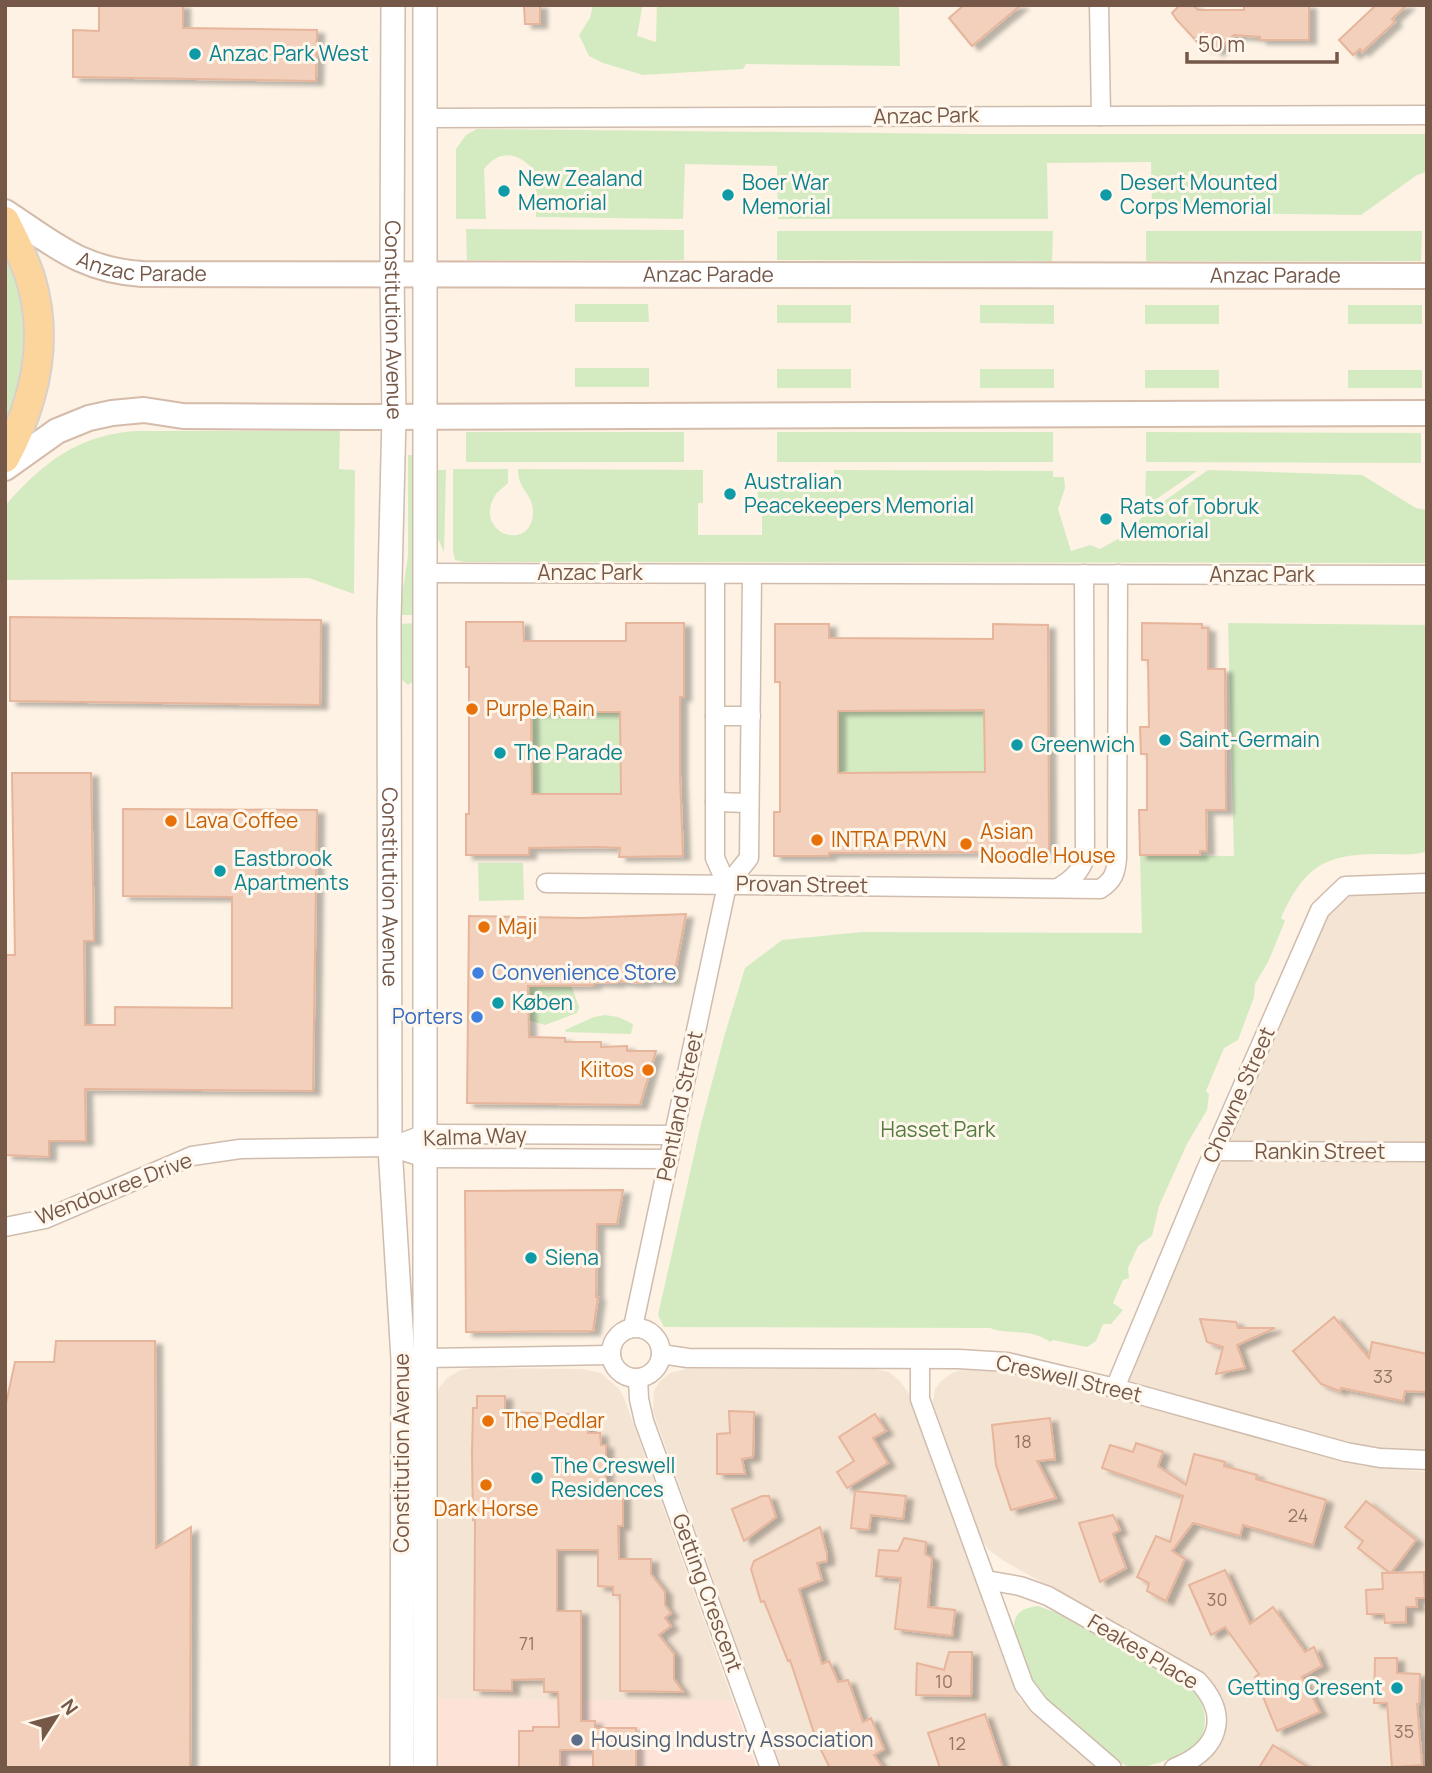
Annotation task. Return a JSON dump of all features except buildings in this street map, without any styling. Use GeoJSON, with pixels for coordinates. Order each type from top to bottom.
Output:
{"type":"FeatureCollection","features":[{"type":"Feature","properties":{"kind":"main road","name":"Anzac Parade"},"geometry":{"type":"LineString","coordinates":[[5,212],[81,261],[103,270],[120,273],[1427,276]]}},
{"type":"Feature","properties":{"kind":"main road"},"geometry":{"type":"LineString","coordinates":[[5,220],[31,279],[40,341],[36,376],[27,412],[5,458]]}},
{"type":"Feature","properties":{"kind":"main road"},"geometry":{"type":"LineString","coordinates":[[5,468],[57,431],[89,418],[144,410],[183,415],[394,416],[1427,413]]}},
{"type":"Feature","properties":{"kind":"street","name":"Constitution Avenue"},"geometry":{"type":"LineString","coordinates":[[393,5],[391,275],[394,416],[389,620],[390,1147],[403,1359],[402,1768]]}},
{"type":"Feature","properties":{"kind":"street","name":"Constitution Avenue"},"geometry":{"type":"LineString","coordinates":[[425,5],[425,1768]]}},
{"type":"Feature","properties":{"kind":"street"},"geometry":{"type":"LineString","coordinates":[[1099,5],[1101,116]]}},
{"type":"Feature","properties":{"kind":"street","name":"Anzac Park"},"geometry":{"type":"LineString","coordinates":[[424,118],[1427,115]]}},
{"type":"Feature","properties":{"kind":"street","name":"Anzac Park"},"geometry":{"type":"LineString","coordinates":[[425,573],[1427,575]]}},
{"type":"Feature","properties":{"kind":"street","name":"Pentland Street"},"geometry":{"type":"LineString","coordinates":[[633,1327],[727,885],[749,858],[752,573]]}},
{"type":"Feature","properties":{"kind":"street"},"geometry":{"type":"LineString","coordinates":[[715,574],[715,858],[727,885]]}},
{"type":"Feature","properties":{"kind":"street"},"geometry":{"type":"LineString","coordinates":[[1058,888],[1082,869],[1085,858],[1084,574]]}},
{"type":"Feature","properties":{"kind":"street","name":"Provan Street"},"geometry":{"type":"LineString","coordinates":[[546,883],[1100,889],[1110,883],[1116,872],[1118,575]]}},
{"type":"Feature","properties":{"kind":"street"},"geometry":{"type":"LineString","coordinates":[[715,716],[751,716]]}},
{"type":"Feature","properties":{"kind":"street"},"geometry":{"type":"LineString","coordinates":[[715,802],[749,803]]}},
{"type":"Feature","properties":{"kind":"street"},"geometry":{"type":"LineString","coordinates":[[1086,826],[1118,825]]}},
{"type":"Feature","properties":{"kind":"street","name":"Chowne Street"},"geometry":{"type":"LineString","coordinates":[[1115,1388],[1214,1151],[1320,910],[1345,886],[1427,883]]}},
{"type":"Feature","properties":{"kind":"street","name":"Kalma Way"},"geometry":{"type":"LineString","coordinates":[[390,1147],[425,1134],[674,1135]]}},
{"type":"Feature","properties":{"kind":"street","name":"Kalma Way"},"geometry":{"type":"LineString","coordinates":[[390,1147],[425,1158],[668,1159]]}},
{"type":"Feature","properties":{"kind":"street","name":"Wendouree Drive"},"geometry":{"type":"LineString","coordinates":[[5,1227],[45,1219],[192,1156],[240,1149],[390,1147]]}},
{"type":"Feature","properties":{"kind":"street","name":"Rankin Street"},"geometry":{"type":"LineString","coordinates":[[1214,1151],[1427,1152]]}},
{"type":"Feature","properties":{"kind":"street"},"geometry":{"type":"LineString","coordinates":[[633,1327],[653,1334],[661,1354],[656,1368],[638,1378],[630,1377],[617,1369],[611,1355],[614,1340],[619,1334],[633,1327]]}},
{"type":"Feature","properties":{"kind":"street","name":"Creswell Street"},"geometry":{"type":"LineString","coordinates":[[661,1354],[737,1359],[1007,1362],[1115,1388],[1346,1452],[1380,1458],[1427,1460]]}},
{"type":"Feature","properties":{"kind":"street"},"geometry":{"type":"LineString","coordinates":[[425,1359],[611,1355]]}},
{"type":"Feature","properties":{"kind":"street"},"geometry":{"type":"LineString","coordinates":[[920,1359],[920,1399],[1028,1693],[1112,1768]]}},
{"type":"Feature","properties":{"kind":"street","name":"Getting Crescent"},"geometry":{"type":"LineString","coordinates":[[638,1378],[644,1421],[770,1768]]}},
{"type":"Feature","properties":{"kind":"street","name":"Feakes Place"},"geometry":{"type":"LineString","coordinates":[[986,1580],[1020,1586],[1048,1596],[1198,1681],[1213,1704],[1217,1725],[1215,1734],[1198,1757],[1174,1768]]}},
{"type":"Feature","properties":{"kind":"shaded area"},"geometry":{"type":"Polygon","coordinates":[[[1427,885],[1427,1458],[1362,1455],[1115,1388],[1320,910],[1345,886],[1427,885]]]}},
{"type":"Feature","properties":{"kind":"shaded area"},"geometry":{"type":"Polygon","coordinates":[[[582,1369],[601,1373],[619,1389],[733,1701],[435,1699],[436,1400],[439,1388],[447,1378],[461,1370],[582,1369]]]}},
{"type":"Feature","properties":{"kind":"shaded area"},"geometry":{"type":"Polygon","coordinates":[[[686,1369],[875,1369],[889,1372],[900,1381],[909,1394],[1019,1698],[1096,1768],[781,1768],[653,1412],[654,1391],[660,1381],[670,1373],[686,1369]]]}},
{"type":"Feature","properties":{"kind":"shaded area"},"geometry":{"type":"Polygon","coordinates":[[[964,1369],[996,1370],[1035,1377],[1362,1466],[1427,1472],[1427,1768],[1196,1768],[1213,1753],[1223,1736],[1225,1726],[1220,1697],[1208,1677],[1004,1561],[989,1550],[981,1539],[933,1403],[935,1389],[941,1381],[964,1369]]]}},
{"type":"Feature","properties":{"kind":"shaded area"},"geometry":{"type":"Polygon","coordinates":[[[435,1699],[733,1701],[757,1768],[436,1768],[435,1699]]]}},
{"type":"Feature","properties":{"kind":"green space"},"geometry":{"type":"Polygon","coordinates":[[[593,5],[645,5],[642,8],[637,36],[656,42],[657,5],[899,5],[900,66],[746,64],[743,69],[643,75],[589,56],[579,35],[590,18],[593,5]]]}},
{"type":"Feature","properties":{"kind":"green space"},"geometry":{"type":"Polygon","coordinates":[[[477,129],[973,134],[1427,134],[1427,172],[1417,175],[1361,215],[1152,212],[1151,162],[1047,163],[1048,219],[778,219],[777,166],[685,164],[683,219],[536,217],[536,172],[517,157],[510,155],[497,158],[484,169],[486,219],[456,219],[456,149],[466,135],[477,129]]]}},
{"type":"Feature","properties":{"kind":"green space"},"geometry":{"type":"Polygon","coordinates":[[[466,229],[684,230],[684,260],[467,260],[466,229]]]}},
{"type":"Feature","properties":{"kind":"green space"},"geometry":{"type":"Polygon","coordinates":[[[777,231],[1053,231],[1052,261],[777,260],[777,231]]]}},
{"type":"Feature","properties":{"kind":"green space"},"geometry":{"type":"Polygon","coordinates":[[[1146,231],[1422,231],[1421,261],[1146,261],[1146,231]]]}},
{"type":"Feature","properties":{"kind":"green space"},"geometry":{"type":"Polygon","coordinates":[[[5,251],[24,309],[27,355],[19,393],[5,432],[5,251]]]}},
{"type":"Feature","properties":{"kind":"green space"},"geometry":{"type":"Polygon","coordinates":[[[575,304],[648,304],[649,322],[575,322],[575,304]]]}},
{"type":"Feature","properties":{"kind":"green space"},"geometry":{"type":"Polygon","coordinates":[[[777,305],[851,305],[851,323],[777,323],[777,305]]]}},
{"type":"Feature","properties":{"kind":"green space"},"geometry":{"type":"Polygon","coordinates":[[[980,305],[1054,305],[1054,324],[980,323],[980,305]]]}},
{"type":"Feature","properties":{"kind":"green space"},"geometry":{"type":"Polygon","coordinates":[[[1145,305],[1219,305],[1219,324],[1145,324],[1145,305]]]}},
{"type":"Feature","properties":{"kind":"green space"},"geometry":{"type":"Polygon","coordinates":[[[1348,305],[1422,305],[1422,324],[1348,324],[1348,305]]]}},
{"type":"Feature","properties":{"kind":"green space"},"geometry":{"type":"Polygon","coordinates":[[[575,368],[649,368],[649,387],[575,387],[575,368]]]}},
{"type":"Feature","properties":{"kind":"green space"},"geometry":{"type":"Polygon","coordinates":[[[777,369],[851,369],[851,388],[777,388],[777,369]]]}},
{"type":"Feature","properties":{"kind":"green space"},"geometry":{"type":"Polygon","coordinates":[[[980,369],[1054,369],[1054,388],[980,388],[980,369]]]}},
{"type":"Feature","properties":{"kind":"green space"},"geometry":{"type":"Polygon","coordinates":[[[1145,370],[1219,370],[1219,388],[1145,388],[1145,370]]]}},
{"type":"Feature","properties":{"kind":"green space"},"geometry":{"type":"Polygon","coordinates":[[[1348,370],[1422,370],[1422,388],[1348,388],[1348,370]]]}},
{"type":"Feature","properties":{"kind":"green space"},"geometry":{"type":"Polygon","coordinates":[[[138,431],[340,431],[339,469],[355,470],[354,594],[309,578],[5,580],[5,506],[33,477],[63,454],[98,438],[138,431]]]}},
{"type":"Feature","properties":{"kind":"green space"},"geometry":{"type":"Polygon","coordinates":[[[466,432],[684,432],[684,462],[466,462],[466,432]]]}},
{"type":"Feature","properties":{"kind":"green space"},"geometry":{"type":"Polygon","coordinates":[[[777,432],[1053,432],[1053,462],[777,462],[777,432]]]}},
{"type":"Feature","properties":{"kind":"green space"},"geometry":{"type":"Polygon","coordinates":[[[1146,432],[1421,433],[1421,463],[1146,462],[1146,432]]]}},
{"type":"Feature","properties":{"kind":"green space"},"geometry":{"type":"Polygon","coordinates":[[[408,455],[417,455],[417,615],[399,615],[408,556],[408,455]]]}},
{"type":"Feature","properties":{"kind":"green space"},"geometry":{"type":"Polygon","coordinates":[[[453,469],[508,469],[508,483],[496,494],[490,507],[491,519],[496,528],[513,535],[522,533],[530,526],[533,514],[531,501],[520,483],[518,469],[703,470],[703,503],[698,503],[698,535],[762,535],[762,503],[758,502],[757,485],[834,478],[834,470],[1053,471],[1053,477],[1064,477],[1065,488],[1058,509],[1071,551],[1090,545],[1100,549],[1127,534],[1143,516],[1208,470],[1362,475],[1416,508],[1427,510],[1427,563],[464,562],[455,560],[453,550],[453,469]]]}},
{"type":"Feature","properties":{"kind":"green space"},"geometry":{"type":"Polygon","coordinates":[[[436,470],[446,470],[444,552],[436,534],[436,470]]]}},
{"type":"Feature","properties":{"kind":"green space"},"geometry":{"type":"Polygon","coordinates":[[[1146,471],[1197,471],[1145,507],[1146,471]]]}},
{"type":"Feature","properties":{"kind":"green space"},"geometry":{"type":"Polygon","coordinates":[[[416,623],[414,681],[408,685],[401,679],[399,624],[416,623]]]}},
{"type":"Feature","properties":{"kind":"green space","name":"Hasset Park"},"geometry":{"type":"Polygon","coordinates":[[[1228,623],[1426,625],[1427,851],[1413,854],[1368,854],[1335,859],[1310,873],[1290,899],[1281,918],[1285,921],[1268,962],[1255,984],[1254,997],[1238,1040],[1224,1048],[1206,1091],[1209,1094],[1207,1110],[1187,1144],[1159,1206],[1152,1236],[1138,1246],[1128,1268],[1129,1278],[1123,1280],[1113,1303],[1123,1310],[1111,1324],[1103,1324],[1096,1341],[1087,1347],[1053,1340],[1050,1342],[1028,1333],[990,1328],[664,1327],[658,1315],[701,1124],[745,968],[782,940],[862,932],[1142,933],[1140,855],[1234,856],[1228,623]]]}},
{"type":"Feature","properties":{"kind":"green space"},"geometry":{"type":"Polygon","coordinates":[[[531,703],[620,704],[621,805],[532,795],[531,703]]]}},
{"type":"Feature","properties":{"kind":"green space"},"geometry":{"type":"Polygon","coordinates":[[[838,705],[851,711],[984,710],[985,772],[852,773],[839,789],[838,705]]]}},
{"type":"Feature","properties":{"kind":"green space"},"geometry":{"type":"Polygon","coordinates":[[[478,863],[523,863],[524,900],[479,901],[478,863]]]}},
{"type":"Feature","properties":{"kind":"green space"},"geometry":{"type":"Polygon","coordinates":[[[571,985],[579,1007],[577,1013],[545,1025],[528,1020],[528,986],[571,985]]]}},
{"type":"Feature","properties":{"kind":"green space"},"geometry":{"type":"Polygon","coordinates":[[[605,1015],[633,1024],[631,1034],[565,1030],[594,1017],[605,1015]]]}},
{"type":"Feature","properties":{"kind":"green space"},"geometry":{"type":"Polygon","coordinates":[[[1038,1606],[1057,1613],[1191,1688],[1201,1702],[1205,1718],[1202,1735],[1197,1743],[1181,1755],[1142,1767],[1130,1767],[1080,1731],[1035,1687],[1021,1657],[1014,1625],[1016,1616],[1021,1611],[1038,1606]]]}},
{"type":"Feature","properties":{"kind":"place","name":"Anzac Park West"},"geometry":{"type":"Point","coordinates":[195,54]}},
{"type":"Feature","properties":{"kind":"place","name":"New Zealand Memorial"},"geometry":{"type":"Point","coordinates":[504,191]}},
{"type":"Feature","properties":{"kind":"place","name":"Boer War Memorial"},"geometry":{"type":"Point","coordinates":[728,195]}},
{"type":"Feature","properties":{"kind":"place","name":"Desert Mounted Corps Memorial"},"geometry":{"type":"Point","coordinates":[1106,195]}},
{"type":"Feature","properties":{"kind":"place","name":"Australian Peacekeepers Memorial"},"geometry":{"type":"Point","coordinates":[730,494]}},
{"type":"Feature","properties":{"kind":"place","name":"Rats of Tobruk Memorial"},"geometry":{"type":"Point","coordinates":[1106,519]}},
{"type":"Feature","properties":{"kind":"place","name":"Purple Rain"},"geometry":{"type":"Point","coordinates":[472,709]}},
{"type":"Feature","properties":{"kind":"place","name":"Saint-Germain"},"geometry":{"type":"Point","coordinates":[1165,740]}},
{"type":"Feature","properties":{"kind":"place","name":"Greenwich"},"geometry":{"type":"Point","coordinates":[1017,745]}},
{"type":"Feature","properties":{"kind":"place","name":"The Parade"},"geometry":{"type":"Point","coordinates":[500,753]}},
{"type":"Feature","properties":{"kind":"place","name":"Lava Coffee"},"geometry":{"type":"Point","coordinates":[171,821]}},
{"type":"Feature","properties":{"kind":"place","name":"INTRA PRVN"},"geometry":{"type":"Point","coordinates":[817,840]}},
{"type":"Feature","properties":{"kind":"place","name":"Asian Noodle House"},"geometry":{"type":"Point","coordinates":[966,844]}},
{"type":"Feature","properties":{"kind":"place","name":"Eastbrook Apartments"},"geometry":{"type":"Point","coordinates":[220,871]}},
{"type":"Feature","properties":{"kind":"place","name":"Maji"},"geometry":{"type":"Point","coordinates":[484,927]}},
{"type":"Feature","properties":{"kind":"place","name":"Convenience Store"},"geometry":{"type":"Point","coordinates":[478,973]}},
{"type":"Feature","properties":{"kind":"place","name":"Køben"},"geometry":{"type":"Point","coordinates":[498,1003]}},
{"type":"Feature","properties":{"kind":"place","name":"Porters"},"geometry":{"type":"Point","coordinates":[477,1017]}},
{"type":"Feature","properties":{"kind":"place","name":"Kiitos"},"geometry":{"type":"Point","coordinates":[648,1070]}},
{"type":"Feature","properties":{"kind":"place","name":"Siena"},"geometry":{"type":"Point","coordinates":[531,1258]}},
{"type":"Feature","properties":{"kind":"place","name":"The Pedlar"},"geometry":{"type":"Point","coordinates":[488,1421]}},
{"type":"Feature","properties":{"kind":"place","name":"The Creswell Residences"},"geometry":{"type":"Point","coordinates":[537,1478]}},
{"type":"Feature","properties":{"kind":"place","name":"Dark Horse"},"geometry":{"type":"Point","coordinates":[486,1485]}},
{"type":"Feature","properties":{"kind":"place","name":"Getting Cresent"},"geometry":{"type":"Point","coordinates":[1397,1688]}},
{"type":"Feature","properties":{"kind":"place","name":"Housing Industry Association"},"geometry":{"type":"Point","coordinates":[577,1740]}}]}
